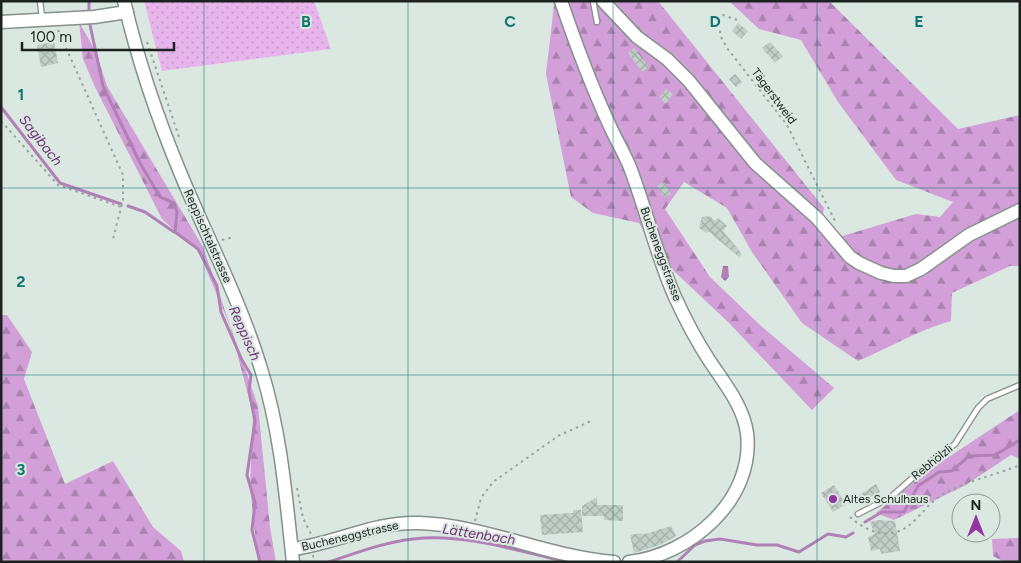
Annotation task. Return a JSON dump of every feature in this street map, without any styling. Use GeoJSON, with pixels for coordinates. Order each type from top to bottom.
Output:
{"type":"FeatureCollection","features":[{"type":"Feature","properties":{"kind":"street","name":"Bucheneggstrasse"},"geometry":{"type":"LineString","coordinates":[[561,1],[609,124],[628,163],[674,295],[696,340],[739,406],[747,434],[743,469],[737,487],[728,503],[716,518],[696,535],[667,552],[628,562]]}},
{"type":"Feature","properties":{"kind":"street"},"geometry":{"type":"LineString","coordinates":[[603,1],[638,37],[667,59],[689,81],[755,163],[817,218],[850,257],[859,263],[881,273],[906,276],[920,269],[969,235],[1020,210]]}},
{"type":"Feature","properties":{"kind":"street"},"geometry":{"type":"LineString","coordinates":[[1,22],[94,17],[125,7]]}},
{"type":"Feature","properties":{"kind":"street","name":"Reppischtalstrasse"},"geometry":{"type":"LineString","coordinates":[[125,7],[167,137],[231,287],[262,373],[282,467],[293,555]]}},
{"type":"Feature","properties":{"kind":"street","name":"Bucheneggstrasse"},"geometry":{"type":"LineString","coordinates":[[293,555],[379,526],[407,523],[435,524],[473,531],[614,562]]}},
{"type":"Feature","properties":{"kind":"lane"},"geometry":{"type":"LineString","coordinates":[[40,1],[48,18]]}},
{"type":"Feature","properties":{"kind":"lane"},"geometry":{"type":"LineString","coordinates":[[593,1],[593,11],[597,22]]}},
{"type":"Feature","properties":{"kind":"lane","name":"Rebhölzli"},"geometry":{"type":"LineString","coordinates":[[858,514],[891,497],[933,460],[955,444],[960,439],[978,408],[987,398],[1020,385]]}},
{"type":"Feature","properties":{"kind":"path","name":"Tägerstweid"},"geometry":{"type":"LineString","coordinates":[[737,20],[723,15],[718,21],[721,37],[727,48],[787,125],[835,222]]}},
{"type":"Feature","properties":{"kind":"path"},"geometry":{"type":"LineString","coordinates":[[48,18],[80,77],[123,175],[121,207],[112,239]]}},
{"type":"Feature","properties":{"kind":"path"},"geometry":{"type":"LineString","coordinates":[[1,121],[58,184],[121,207]]}},
{"type":"Feature","properties":{"kind":"path"},"geometry":{"type":"LineString","coordinates":[[473,531],[481,498],[488,487],[558,436],[591,421]]}},
{"type":"Feature","properties":{"kind":"path"},"geometry":{"type":"LineString","coordinates":[[850,517],[865,529],[880,533],[894,533],[904,529],[925,507],[941,495],[969,480],[986,477],[1020,465]]}},
{"type":"Feature","properties":{"kind":"shaded area"},"geometry":{"type":"Polygon","coordinates":[[[144,1],[314,1],[331,49],[162,71],[144,1]]]}},
{"type":"Feature","properties":{"kind":"green space"},"geometry":{"type":"Polygon","coordinates":[[[553,1],[658,1],[824,208],[822,218],[839,237],[916,214],[940,217],[953,202],[896,180],[838,102],[801,40],[759,29],[729,1],[829,1],[958,129],[1020,115],[1020,266],[1010,266],[952,293],[951,321],[915,334],[858,361],[802,323],[752,252],[727,208],[684,182],[665,209],[710,277],[760,325],[834,388],[812,410],[728,322],[659,257],[639,223],[593,213],[571,197],[546,74],[553,1]]]}},
{"type":"Feature","properties":{"kind":"green space"},"geometry":{"type":"Polygon","coordinates":[[[79,22],[96,52],[107,86],[203,247],[258,406],[270,527],[276,562],[258,562],[250,486],[253,414],[230,326],[199,252],[162,219],[95,87],[83,59],[79,22]]]}},
{"type":"Feature","properties":{"kind":"green space"},"geometry":{"type":"Polygon","coordinates":[[[1,315],[7,315],[32,352],[24,379],[65,484],[113,461],[153,527],[181,551],[184,562],[1,562],[1,315]]]}},
{"type":"Feature","properties":{"kind":"green space"},"geometry":{"type":"Polygon","coordinates":[[[1020,410],[1020,459],[1011,455],[964,486],[894,520],[876,513],[929,470],[1020,410]]]}},
{"type":"Feature","properties":{"kind":"green space"},"geometry":{"type":"Polygon","coordinates":[[[1020,538],[1020,562],[1004,562],[993,556],[992,543],[1001,543],[1001,539],[1020,538]]]}},
{"type":"Feature","properties":{"kind":"water"},"geometry":{"type":"Polygon","coordinates":[[[723,266],[728,266],[729,277],[725,281],[721,277],[723,266]]]}},
{"type":"Feature","properties":{"kind":"building"},"geometry":{"type":"Polygon","coordinates":[[[738,23],[748,31],[741,39],[732,31],[738,23]]]}},
{"type":"Feature","properties":{"kind":"building"},"geometry":{"type":"Polygon","coordinates":[[[54,42],[58,63],[41,67],[37,45],[54,42]]]}},
{"type":"Feature","properties":{"kind":"building"},"geometry":{"type":"Polygon","coordinates":[[[770,42],[783,56],[775,63],[762,48],[770,42]]]}},
{"type":"Feature","properties":{"kind":"building"},"geometry":{"type":"Polygon","coordinates":[[[634,48],[649,67],[642,72],[628,53],[634,48]]]}},
{"type":"Feature","properties":{"kind":"building"},"geometry":{"type":"Polygon","coordinates":[[[735,74],[742,82],[736,87],[729,79],[735,74]]]}},
{"type":"Feature","properties":{"kind":"building"},"geometry":{"type":"Polygon","coordinates":[[[666,89],[673,94],[666,104],[659,98],[666,89]]]}},
{"type":"Feature","properties":{"kind":"building"},"geometry":{"type":"Polygon","coordinates":[[[664,182],[671,194],[664,198],[657,186],[664,182]]]}},
{"type":"Feature","properties":{"kind":"building"},"geometry":{"type":"Polygon","coordinates":[[[710,216],[715,221],[718,218],[727,226],[723,231],[742,254],[739,257],[708,231],[706,233],[699,228],[702,217],[710,216]]]}},
{"type":"Feature","properties":{"kind":"building"},"geometry":{"type":"Polygon","coordinates":[[[876,484],[880,492],[859,504],[855,498],[876,484]]]}},
{"type":"Feature","properties":{"kind":"building","name":"Altes Schulhaus"},"geometry":{"type":"Polygon","coordinates":[[[834,485],[846,504],[833,512],[821,493],[834,485]]]}},
{"type":"Feature","properties":{"kind":"building"},"geometry":{"type":"Polygon","coordinates":[[[597,497],[597,505],[623,505],[623,521],[604,520],[604,516],[582,516],[582,506],[597,497]]]}},
{"type":"Feature","properties":{"kind":"building"},"geometry":{"type":"Polygon","coordinates":[[[573,510],[581,510],[583,532],[542,535],[540,515],[573,513],[573,510]]]}},
{"type":"Feature","properties":{"kind":"building"},"geometry":{"type":"Polygon","coordinates":[[[877,520],[895,521],[900,551],[881,554],[880,549],[871,551],[868,537],[875,534],[870,522],[877,520]]]}},
{"type":"Feature","properties":{"kind":"building"},"geometry":{"type":"Polygon","coordinates":[[[671,526],[676,536],[660,545],[634,553],[630,535],[642,533],[642,535],[671,526]]]}},
{"type":"Feature","properties":{"kind":"waterway","name":"Reppisch"},"geometry":{"type":"LineString","coordinates":[[89,1],[89,14]]}},
{"type":"Feature","properties":{"kind":"waterway","name":"Reppisch"},"geometry":{"type":"LineString","coordinates":[[89,20],[103,86],[140,163],[160,197],[174,203],[177,212],[175,232],[198,249],[217,286],[221,312],[242,360],[251,375],[249,391],[255,421],[247,475],[255,503],[252,530],[260,562]]}},
{"type":"Feature","properties":{"kind":"waterway","name":"Sagibach"},"geometry":{"type":"LineString","coordinates":[[1,107],[60,183],[121,204]]}},
{"type":"Feature","properties":{"kind":"waterway","name":"Sagibach"},"geometry":{"type":"LineString","coordinates":[[128,206],[145,212],[174,232]]}},
{"type":"Feature","properties":{"kind":"waterway","name":"Lättenbach"},"geometry":{"type":"LineString","coordinates":[[865,522],[882,512],[904,512],[918,486],[939,472],[952,471],[969,456],[995,455],[1020,440]]}},
{"type":"Feature","properties":{"kind":"waterway","name":"Lättenbach"},"geometry":{"type":"LineString","coordinates":[[677,562],[695,545],[705,541],[720,539],[757,545],[777,545],[799,552],[828,534],[846,537],[853,533]]}},
{"type":"Feature","properties":{"kind":"waterway","name":"Lättenbach"},"geometry":{"type":"LineString","coordinates":[[329,562],[392,543],[432,538],[491,544],[567,562]]}},
{"type":"Feature","properties":{"kind":"place","name":"Altes Schulhaus"},"geometry":{"type":"Point","coordinates":[833,499]}}]}
